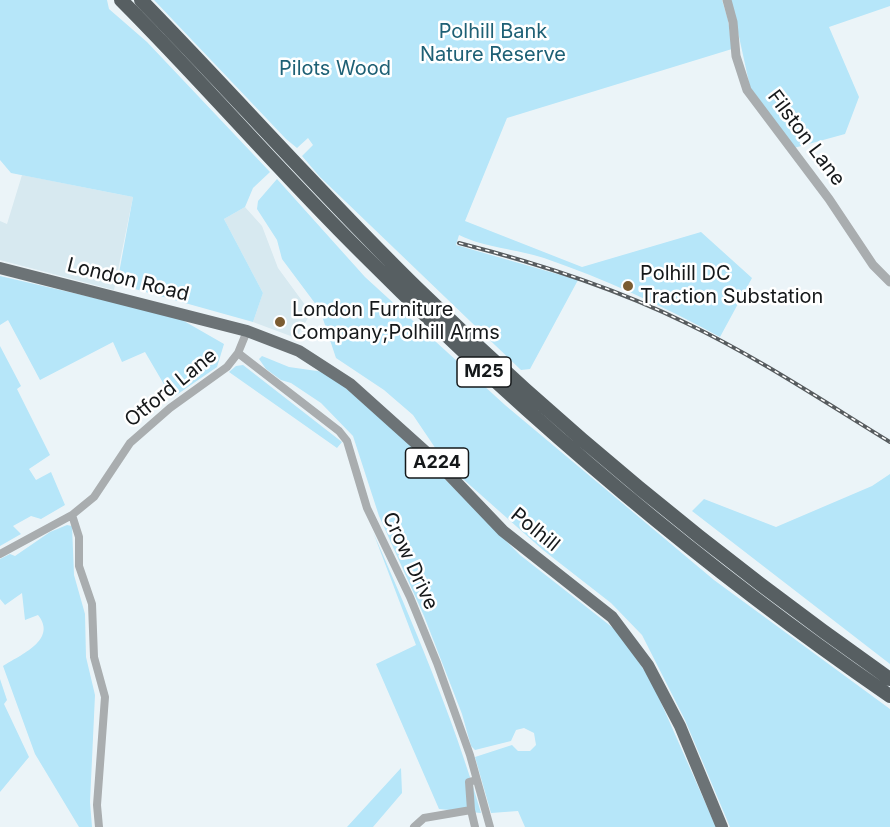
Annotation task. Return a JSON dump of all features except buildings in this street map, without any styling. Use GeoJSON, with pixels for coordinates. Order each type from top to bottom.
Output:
{"type":"FeatureCollection","features":[{"type":"Feature","properties":{"kind":"highway","name":"M25"},"geometry":{"type":"LineString","coordinates":[[121,0],[330,221],[489,376],[677,538],[792,626],[890,696]]}},
{"type":"Feature","properties":{"kind":"highway","name":"M25"},"geometry":{"type":"LineString","coordinates":[[141,0],[376,248],[522,387],[706,543],[890,679]]}},
{"type":"Feature","properties":{"kind":"main road","name":"London Road"},"geometry":{"type":"LineString","coordinates":[[0,268],[247,331]]}},
{"type":"Feature","properties":{"kind":"main road","name":"Polhill"},"geometry":{"type":"LineString","coordinates":[[247,331],[310,356],[363,394],[438,464],[504,531],[612,617],[648,666],[680,726],[722,827]]}},
{"type":"Feature","properties":{"kind":"street","name":"Filston Lane"},"geometry":{"type":"LineString","coordinates":[[726,0],[733,22],[736,56],[747,90],[829,199],[873,265],[890,282]]}},
{"type":"Feature","properties":{"kind":"street","name":"Otford Lane"},"geometry":{"type":"LineString","coordinates":[[0,554],[72,515],[94,497],[130,443],[170,408],[226,367],[238,353],[247,331]]}},
{"type":"Feature","properties":{"kind":"street","name":"Crow Drive"},"geometry":{"type":"LineString","coordinates":[[238,353],[339,431],[347,441],[367,508],[410,597],[437,663],[490,827]]}},
{"type":"Feature","properties":{"kind":"street"},"geometry":{"type":"LineString","coordinates":[[72,515],[79,537],[79,566],[92,604],[94,657],[105,697],[97,805],[99,827]]}},
{"type":"Feature","properties":{"kind":"street"},"geometry":{"type":"LineString","coordinates":[[475,827],[471,810],[470,782],[476,780]]}},
{"type":"Feature","properties":{"kind":"street"},"geometry":{"type":"LineString","coordinates":[[414,827],[424,818],[471,810]]}},
{"type":"Feature","properties":{"kind":"shaded area"},"geometry":{"type":"Polygon","coordinates":[[[22,175],[133,197],[114,290],[0,260],[0,221],[7,224],[22,175]]]}},
{"type":"Feature","properties":{"kind":"shaded area"},"geometry":{"type":"Polygon","coordinates":[[[245,207],[262,226],[278,268],[311,313],[296,338],[253,322],[263,293],[224,219],[245,207]]]}},
{"type":"Feature","properties":{"kind":"green space"},"geometry":{"type":"Polygon","coordinates":[[[0,0],[107,0],[109,9],[147,42],[270,172],[253,188],[245,207],[224,219],[263,293],[253,322],[117,284],[133,197],[11,173],[0,160],[0,0]]]}},
{"type":"Feature","properties":{"kind":"green space"},"geometry":{"type":"Polygon","coordinates":[[[154,0],[722,0],[728,20],[732,49],[507,118],[465,221],[582,267],[701,232],[752,278],[720,337],[655,304],[589,275],[544,258],[479,243],[459,235],[456,245],[578,280],[530,369],[521,370],[320,177],[302,156],[313,145],[308,138],[297,148],[286,139],[154,0]]]}},
{"type":"Feature","properties":{"kind":"green space"},"geometry":{"type":"Polygon","coordinates":[[[731,0],[890,0],[890,6],[829,27],[859,97],[845,134],[794,148],[750,87],[731,0]]]}},
{"type":"Feature","properties":{"kind":"green space"},"geometry":{"type":"Polygon","coordinates":[[[277,179],[365,277],[505,405],[714,580],[890,709],[890,827],[730,827],[685,720],[642,635],[611,603],[543,550],[463,479],[442,458],[413,415],[384,390],[336,358],[320,310],[282,259],[277,240],[257,209],[258,201],[277,179]]]}},
{"type":"Feature","properties":{"kind":"green space"},"geometry":{"type":"Polygon","coordinates":[[[0,276],[177,317],[224,344],[217,367],[172,398],[145,352],[122,362],[113,342],[40,380],[8,320],[0,325],[0,276]]]}},
{"type":"Feature","properties":{"kind":"green space"},"geometry":{"type":"Polygon","coordinates":[[[0,346],[21,386],[17,389],[50,455],[29,469],[36,480],[51,472],[65,505],[41,519],[31,516],[13,526],[21,534],[0,546],[0,346]]]}},
{"type":"Feature","properties":{"kind":"green space"},"geometry":{"type":"Polygon","coordinates":[[[262,356],[289,367],[324,372],[339,382],[418,452],[520,555],[617,631],[651,680],[716,827],[525,827],[518,811],[491,813],[475,757],[512,745],[518,751],[530,751],[536,745],[534,733],[524,728],[516,730],[511,741],[475,750],[471,746],[462,714],[424,616],[379,516],[353,436],[321,403],[266,369],[259,359],[262,356]]]}},
{"type":"Feature","properties":{"kind":"green space"},"geometry":{"type":"Polygon","coordinates":[[[243,365],[342,442],[337,448],[229,372],[236,366],[243,365]]]}},
{"type":"Feature","properties":{"kind":"green space"},"geometry":{"type":"Polygon","coordinates":[[[890,474],[890,664],[692,511],[704,499],[776,527],[872,486],[890,474]]]}},
{"type":"Feature","properties":{"kind":"green space"},"geometry":{"type":"Polygon","coordinates":[[[67,525],[72,526],[74,575],[85,614],[86,657],[95,695],[90,802],[92,827],[79,827],[35,754],[3,666],[34,646],[43,632],[43,624],[38,615],[25,620],[22,593],[5,605],[0,599],[0,559],[10,554],[15,556],[50,532],[67,525]]]}},
{"type":"Feature","properties":{"kind":"green space"},"geometry":{"type":"Polygon","coordinates":[[[373,532],[445,706],[481,813],[439,809],[376,664],[416,645],[373,532]]]}},
{"type":"Feature","properties":{"kind":"green space"},"geometry":{"type":"Polygon","coordinates":[[[0,679],[7,700],[4,704],[29,757],[0,792],[0,679]]]}},
{"type":"Feature","properties":{"kind":"green space"},"geometry":{"type":"Polygon","coordinates":[[[401,768],[402,793],[373,827],[347,827],[401,768]]]}},
{"type":"Feature","properties":{"kind":"railway"},"geometry":{"type":"LineString","coordinates":[[459,243],[574,277],[658,310],[764,365],[890,442]]}},
{"type":"Feature","properties":{"kind":"place","name":"Polhill DC Traction Substation"},"geometry":{"type":"Point","coordinates":[628,286]}},
{"type":"Feature","properties":{"kind":"place","name":"London Furniture Company;Polhill Arms"},"geometry":{"type":"Point","coordinates":[280,322]}},
{"type":"Feature","properties":{"kind":"park label","name":"Polhill Bank Nature Reserve"},"geometry":{"type":"Point","coordinates":[493,44]}},
{"type":"Feature","properties":{"kind":"park label","name":"Pilots Wood"},"geometry":{"type":"Point","coordinates":[335,69]}}]}
